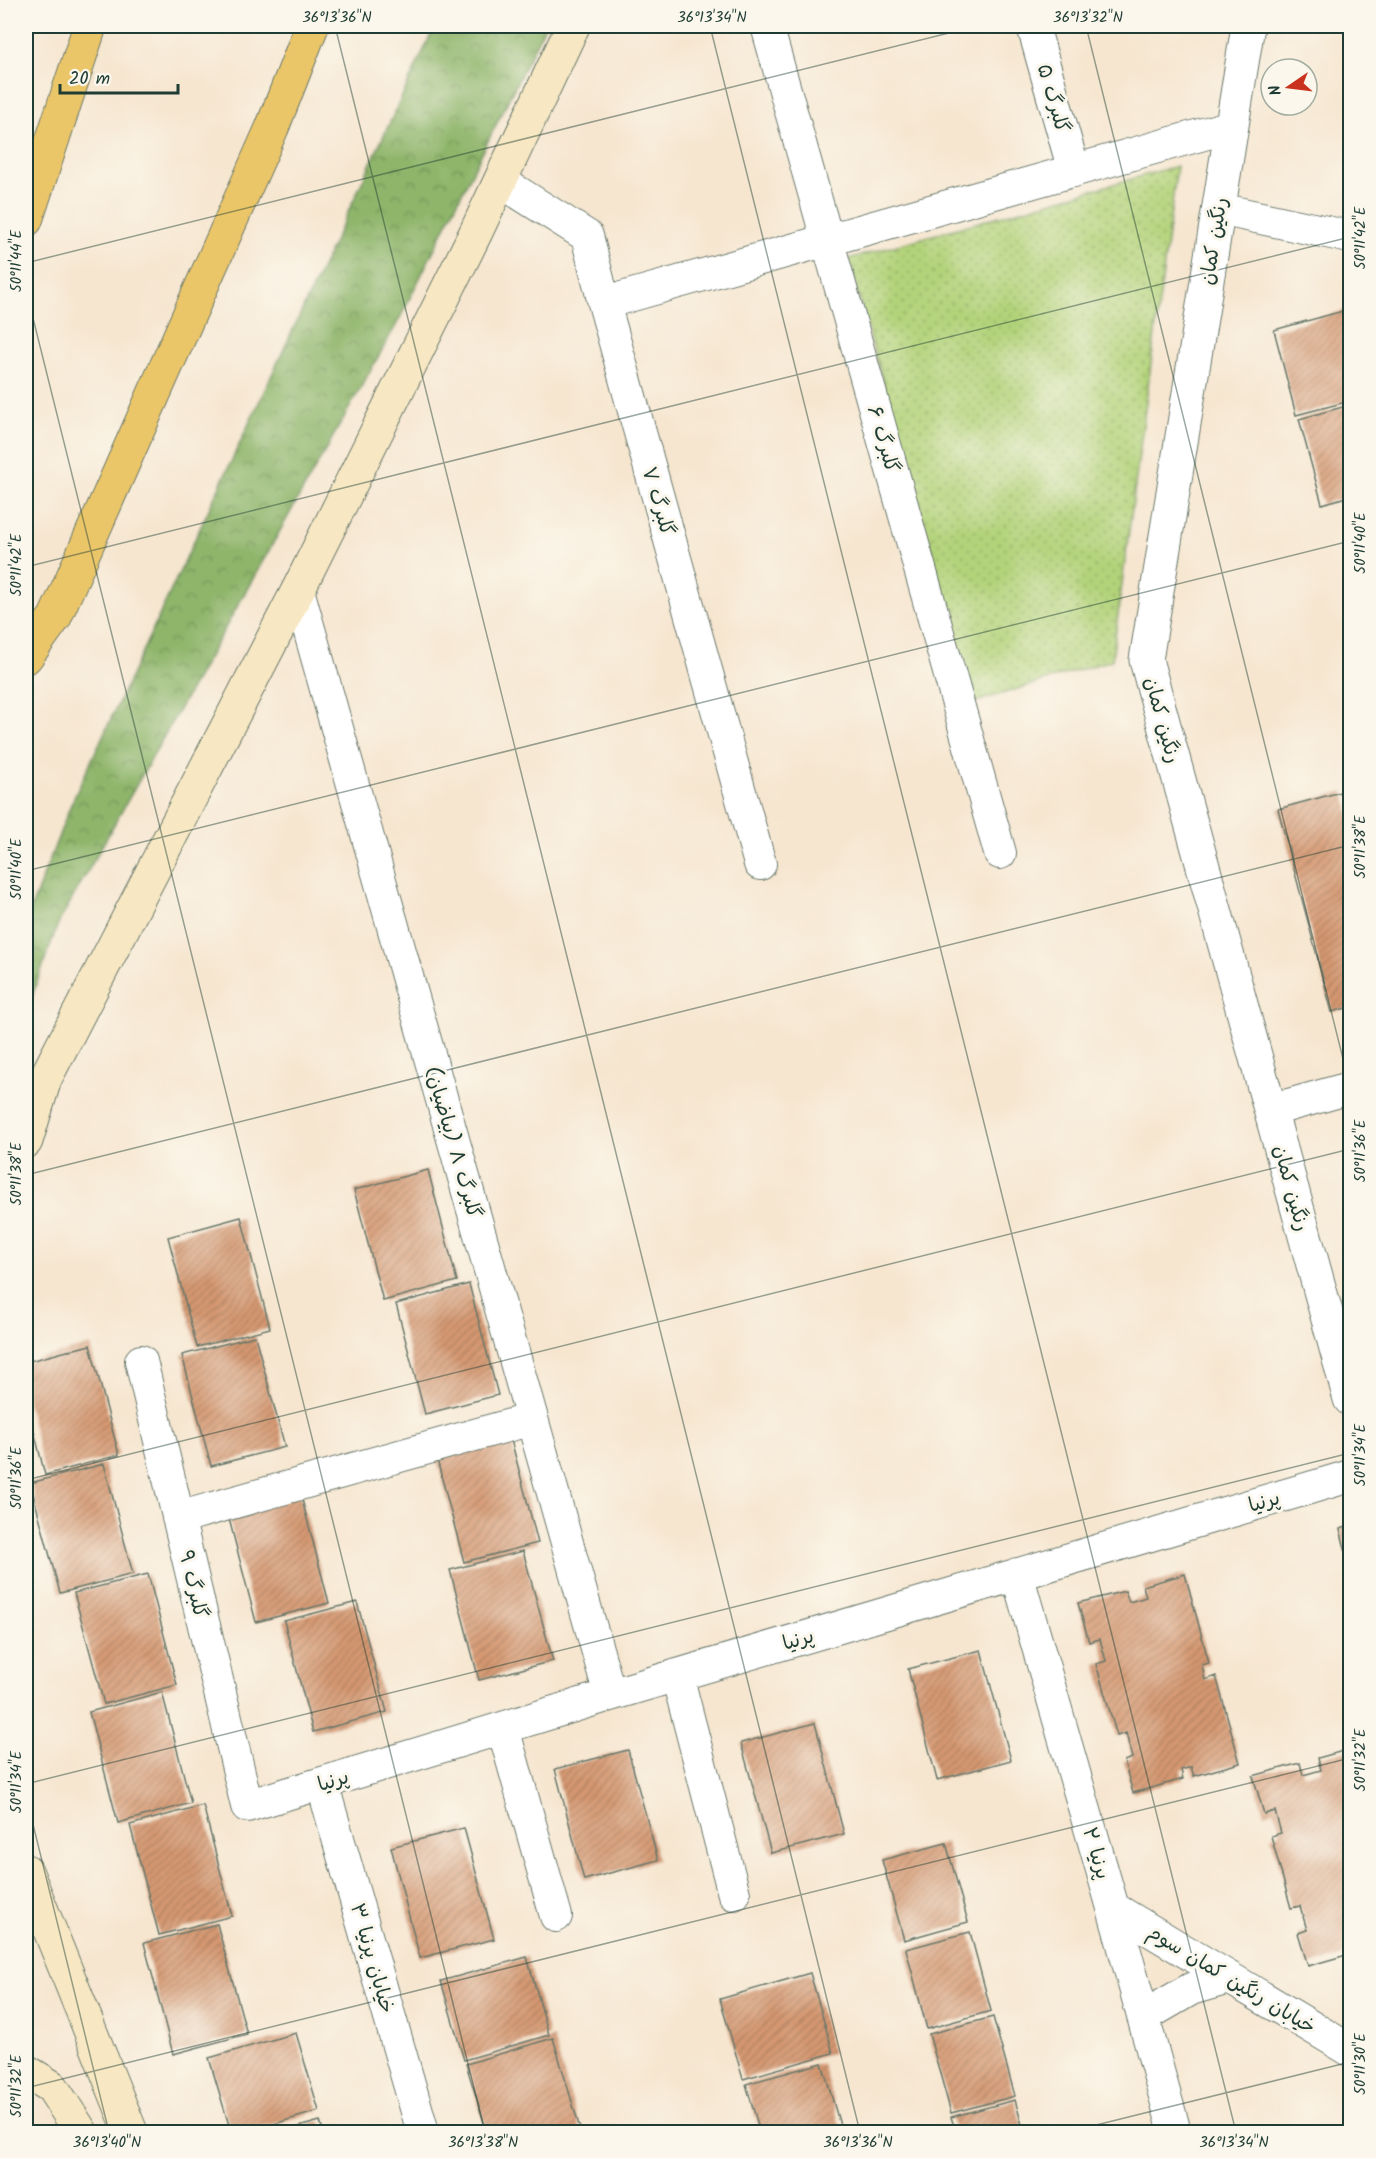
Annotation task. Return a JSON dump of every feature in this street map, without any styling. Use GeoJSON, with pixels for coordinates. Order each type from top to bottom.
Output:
{"type":"FeatureCollection","features":[{"type":"Feature","properties":{"kind":"highway"},"geometry":{"type":"LineString","coordinates":[[26,220],[90,26]]}},
{"type":"Feature","properties":{"kind":"highway"},"geometry":{"type":"LineString","coordinates":[[26,657],[55,617],[272,128],[312,26]]}},
{"type":"Feature","properties":{"kind":"main road"},"geometry":{"type":"LineString","coordinates":[[26,1141],[45,1079],[298,590],[500,181],[573,26]]}},
{"type":"Feature","properties":{"kind":"main road"},"geometry":{"type":"LineString","coordinates":[[26,1870],[131,2133]]}},
{"type":"Feature","properties":{"kind":"main road"},"geometry":{"type":"LineString","coordinates":[[26,2071],[52,2087],[81,2133]]}},
{"type":"Feature","properties":{"kind":"street","name":"گلبرگ ۶"},"geometry":{"type":"LineString","coordinates":[[767,26],[1000,853]]}},
{"type":"Feature","properties":{"kind":"street","name":"گلبرگ ۵"},"geometry":{"type":"LineString","coordinates":[[1033,26],[1074,171]]}},
{"type":"Feature","properties":{"kind":"street","name":"رنگین کمان"},"geometry":{"type":"LineString","coordinates":[[1248,26],[1146,660],[1350,1399]]}},
{"type":"Feature","properties":{"kind":"street"},"geometry":{"type":"LineString","coordinates":[[604,303],[1232,126]]}},
{"type":"Feature","properties":{"kind":"street","name":"گلبرگ ۷"},"geometry":{"type":"LineString","coordinates":[[500,181],[587,236],[760,864]]}},
{"type":"Feature","properties":{"kind":"street"},"geometry":{"type":"LineString","coordinates":[[1218,209],[1350,237]]}},
{"type":"Feature","properties":{"kind":"street","name":"گلبرگ ۸ (بیاضیان)"},"geometry":{"type":"LineString","coordinates":[[298,590],[610,1695]]}},
{"type":"Feature","properties":{"kind":"street"},"geometry":{"type":"LineString","coordinates":[[1271,1110],[1350,1088]]}},
{"type":"Feature","properties":{"kind":"street","name":"گلبرگ ۹"},"geometry":{"type":"LineString","coordinates":[[141,1361],[247,1806]]}},
{"type":"Feature","properties":{"kind":"street"},"geometry":{"type":"LineString","coordinates":[[178,1518],[532,1419]]}},
{"type":"Feature","properties":{"kind":"street","name":"پرنیا"},"geometry":{"type":"LineString","coordinates":[[247,1806],[610,1695],[1350,1476]]}},
{"type":"Feature","properties":{"kind":"street","name":"پرنیا ۲"},"geometry":{"type":"LineString","coordinates":[[1017,1574],[1175,2133]]}},
{"type":"Feature","properties":{"kind":"street"},"geometry":{"type":"LineString","coordinates":[[677,1675],[734,1894]]}},
{"type":"Feature","properties":{"kind":"street"},"geometry":{"type":"LineString","coordinates":[[503,1728],[556,1916]]}},
{"type":"Feature","properties":{"kind":"street","name":"خیابان پرنیا ۳"},"geometry":{"type":"LineString","coordinates":[[322,1783],[423,2133]]}},
{"type":"Feature","properties":{"kind":"street","name":"خیابان رنگین کمان سوم"},"geometry":{"type":"LineString","coordinates":[[1113,1908],[1350,2050]]}},
{"type":"Feature","properties":{"kind":"street"},"geometry":{"type":"LineString","coordinates":[[1143,2017],[1191,1989],[1229,1978]]}},
{"type":"Feature","properties":{"kind":"green space"},"geometry":{"type":"Polygon","coordinates":[[[435,26],[545,26],[399,320],[58,924],[26,1013],[26,921],[71,804],[435,26]]]}},
{"type":"Feature","properties":{"kind":"green space"},"geometry":{"type":"Polygon","coordinates":[[[1177,166],[1112,660],[975,702],[848,259],[1177,166]]]}},
{"type":"Feature","properties":{"kind":"building"},"geometry":{"type":"Polygon","coordinates":[[[1350,309],[1350,401],[1296,415],[1274,330],[1350,309]]]}},
{"type":"Feature","properties":{"kind":"building"},"geometry":{"type":"Polygon","coordinates":[[[1350,405],[1350,496],[1322,504],[1299,419],[1350,405]]]}},
{"type":"Feature","properties":{"kind":"building"},"geometry":{"type":"Polygon","coordinates":[[[1344,791],[1350,815],[1350,1007],[1332,1012],[1278,809],[1344,791]]]}},
{"type":"Feature","properties":{"kind":"building"},"geometry":{"type":"Polygon","coordinates":[[[428,1170],[457,1281],[383,1301],[354,1190],[428,1170]]]}},
{"type":"Feature","properties":{"kind":"building"},"geometry":{"type":"Polygon","coordinates":[[[241,1217],[270,1328],[197,1347],[168,1237],[241,1217]]]}},
{"type":"Feature","properties":{"kind":"building"},"geometry":{"type":"Polygon","coordinates":[[[469,1284],[498,1395],[425,1414],[396,1304],[469,1284]]]}},
{"type":"Feature","properties":{"kind":"building"},"geometry":{"type":"Polygon","coordinates":[[[255,1336],[285,1447],[211,1466],[182,1355],[255,1336]]]}},
{"type":"Feature","properties":{"kind":"building"},"geometry":{"type":"Polygon","coordinates":[[[90,1345],[119,1455],[45,1475],[26,1399],[26,1362],[90,1345]]]}},
{"type":"Feature","properties":{"kind":"building"},"geometry":{"type":"Polygon","coordinates":[[[509,1432],[538,1543],[464,1562],[435,1452],[509,1432]]]}},
{"type":"Feature","properties":{"kind":"building"},"geometry":{"type":"Polygon","coordinates":[[[104,1464],[133,1574],[60,1593],[30,1483],[104,1464]]]}},
{"type":"Feature","properties":{"kind":"building"},"geometry":{"type":"Polygon","coordinates":[[[300,1492],[329,1603],[256,1622],[227,1511],[300,1492]]]}},
{"type":"Feature","properties":{"kind":"building"},"geometry":{"type":"Polygon","coordinates":[[[1350,1526],[1350,1568],[1340,1529],[1350,1526]]]}},
{"type":"Feature","properties":{"kind":"building"},"geometry":{"type":"Polygon","coordinates":[[[523,1551],[553,1661],[479,1680],[450,1570],[523,1551]]]}},
{"type":"Feature","properties":{"kind":"building"},"geometry":{"type":"Polygon","coordinates":[[[148,1574],[177,1685],[104,1704],[74,1593],[148,1574]]]}},
{"type":"Feature","properties":{"kind":"building"},"geometry":{"type":"Polygon","coordinates":[[[1185,1574],[1209,1663],[1202,1665],[1205,1680],[1216,1676],[1240,1763],[1194,1776],[1191,1767],[1181,1770],[1183,1779],[1133,1793],[1124,1761],[1132,1758],[1126,1733],[1117,1736],[1096,1664],[1106,1661],[1100,1639],[1089,1642],[1078,1603],[1125,1591],[1129,1602],[1146,1597],[1143,1586],[1185,1574]]]}},
{"type":"Feature","properties":{"kind":"building"},"geometry":{"type":"Polygon","coordinates":[[[357,1602],[387,1712],[313,1732],[284,1621],[357,1602]]]}},
{"type":"Feature","properties":{"kind":"building"},"geometry":{"type":"Polygon","coordinates":[[[981,1650],[1011,1760],[937,1780],[908,1669],[981,1650]]]}},
{"type":"Feature","properties":{"kind":"building"},"geometry":{"type":"Polygon","coordinates":[[[162,1692],[191,1803],[118,1823],[89,1712],[162,1692]]]}},
{"type":"Feature","properties":{"kind":"building"},"geometry":{"type":"Polygon","coordinates":[[[815,1723],[844,1834],[771,1853],[741,1743],[815,1723]]]}},
{"type":"Feature","properties":{"kind":"building"},"geometry":{"type":"Polygon","coordinates":[[[1350,1749],[1350,1954],[1308,1966],[1298,1933],[1307,1930],[1300,1906],[1291,1908],[1271,1836],[1281,1833],[1275,1811],[1264,1814],[1253,1776],[1300,1763],[1303,1775],[1321,1770],[1318,1758],[1350,1749]]]}},
{"type":"Feature","properties":{"kind":"building"},"geometry":{"type":"Polygon","coordinates":[[[628,1750],[658,1860],[584,1880],[555,1769],[628,1750]]]}},
{"type":"Feature","properties":{"kind":"building"},"geometry":{"type":"Polygon","coordinates":[[[203,1805],[232,1916],[159,1935],[130,1825],[203,1805]]]}},
{"type":"Feature","properties":{"kind":"building"},"geometry":{"type":"Polygon","coordinates":[[[464,1828],[494,1939],[420,1958],[391,1847],[464,1828]]]}},
{"type":"Feature","properties":{"kind":"building"},"geometry":{"type":"Polygon","coordinates":[[[946,1843],[968,1922],[904,1940],[882,1860],[946,1843]]]}},
{"type":"Feature","properties":{"kind":"building"},"geometry":{"type":"Polygon","coordinates":[[[217,1924],[247,2034],[173,2054],[144,1943],[217,1924]]]}},
{"type":"Feature","properties":{"kind":"building"},"geometry":{"type":"Polygon","coordinates":[[[970,1932],[991,2011],[927,2029],[906,1949],[970,1932]]]}},
{"type":"Feature","properties":{"kind":"building"},"geometry":{"type":"Polygon","coordinates":[[[527,1957],[549,2035],[464,2060],[441,1981],[527,1957]]]}},
{"type":"Feature","properties":{"kind":"building"},"geometry":{"type":"Polygon","coordinates":[[[810,1973],[833,2053],[743,2079],[720,1999],[810,1973]]]}},
{"type":"Feature","properties":{"kind":"building"},"geometry":{"type":"Polygon","coordinates":[[[993,2017],[1015,2096],[951,2113],[929,2034],[993,2017]]]}},
{"type":"Feature","properties":{"kind":"building"},"geometry":{"type":"Polygon","coordinates":[[[296,2033],[319,2111],[246,2132],[231,2132],[209,2058],[296,2033]]]}},
{"type":"Feature","properties":{"kind":"building"},"geometry":{"type":"Polygon","coordinates":[[[553,2038],[581,2132],[487,2132],[466,2064],[553,2038]]]}},
{"type":"Feature","properties":{"kind":"building"},"geometry":{"type":"Polygon","coordinates":[[[822,2063],[842,2132],[760,2132],[746,2084],[822,2063]]]}},
{"type":"Feature","properties":{"kind":"building"},"geometry":{"type":"Polygon","coordinates":[[[1015,2100],[1024,2132],[956,2132],[951,2117],[1015,2100]]]}},
{"type":"Feature","properties":{"kind":"building"},"geometry":{"type":"Polygon","coordinates":[[[320,2121],[323,2132],[281,2132],[320,2121]]]}}]}
